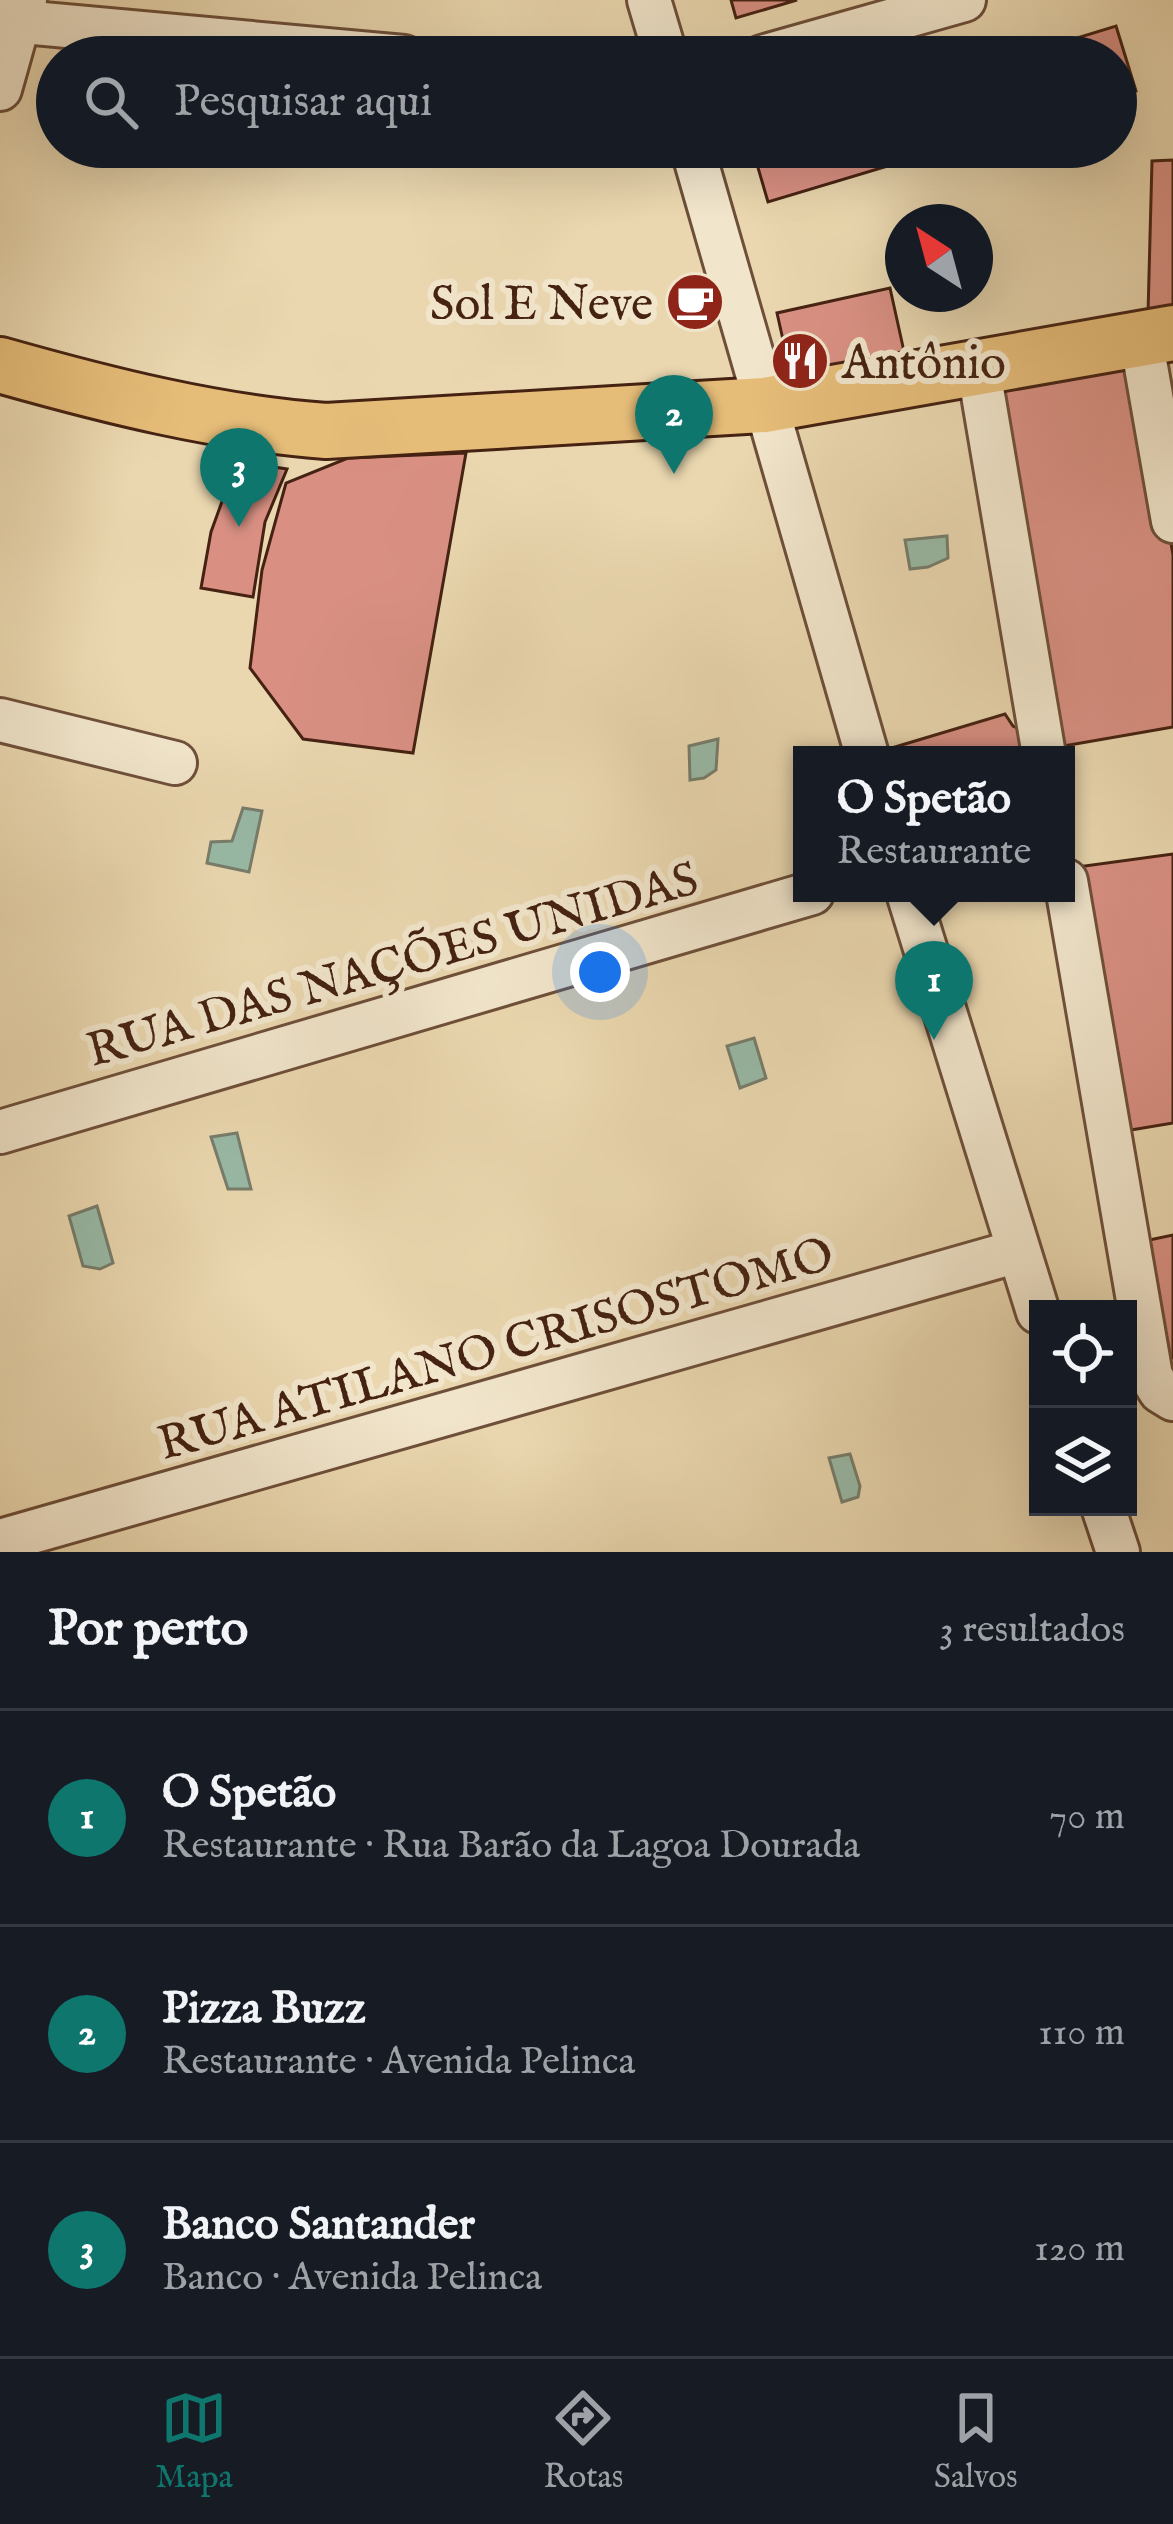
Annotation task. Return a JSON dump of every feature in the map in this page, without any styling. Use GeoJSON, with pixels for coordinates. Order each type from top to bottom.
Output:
{"type":"FeatureCollection","features":[{"type":"Feature","properties":{"kind":"main road"},"geometry":{"type":"LineString","coordinates":[[0,365],[217,418],[326,431],[765,406],[1157,335]]}},
{"type":"Feature","properties":{"kind":"street"},"geometry":{"type":"LineString","coordinates":[[650,0],[660,36]]}},
{"type":"Feature","properties":{"kind":"street"},"geometry":{"type":"LineString","coordinates":[[836,36],[964,0]]}},
{"type":"Feature","properties":{"kind":"street"},"geometry":{"type":"LineString","coordinates":[[0,89],[14,14],[214,36]]}},
{"type":"Feature","properties":{"kind":"street"},"geometry":{"type":"LineString","coordinates":[[698,168],[864,746]]}},
{"type":"Feature","properties":{"kind":"street"},"geometry":{"type":"LineString","coordinates":[[1157,335],[1173,521]]}},
{"type":"Feature","properties":{"kind":"street"},"geometry":{"type":"LineString","coordinates":[[978,365],[1042,746]]}},
{"type":"Feature","properties":{"kind":"street"},"geometry":{"type":"LineString","coordinates":[[0,720],[175,764]]}},
{"type":"Feature","properties":{"kind":"street","name":"RUA DAS NAÇÕES UNIDAS"},"geometry":{"type":"LineString","coordinates":[[0,1132],[793,899]]}},
{"type":"Feature","properties":{"kind":"street"},"geometry":{"type":"LineString","coordinates":[[911,902],[1034,1300]]}},
{"type":"Feature","properties":{"kind":"street"},"geometry":{"type":"LineString","coordinates":[[1070,902],[1151,1376],[1173,1399]]}},
{"type":"Feature","properties":{"kind":"street","name":"RUA ATILANO CRISOSTOMO"},"geometry":{"type":"LineString","coordinates":[[0,1541],[1018,1251]]}},
{"type":"Feature","properties":{"kind":"street"},"geometry":{"type":"LineString","coordinates":[[1106,1516],[1118,1552]]}},
{"type":"Feature","properties":{"kind":"shaded area"},"geometry":{"type":"Polygon","coordinates":[[[947,536],[948,558],[910,569],[905,540],[947,536]]]}},
{"type":"Feature","properties":{"kind":"shaded area"},"geometry":{"type":"Polygon","coordinates":[[[718,739],[716,770],[690,780],[689,746],[718,739]]]}},
{"type":"Feature","properties":{"kind":"shaded area"},"geometry":{"type":"Polygon","coordinates":[[[243,808],[262,811],[249,872],[207,863],[211,842],[232,841],[243,808]]]}},
{"type":"Feature","properties":{"kind":"shaded area"},"geometry":{"type":"Polygon","coordinates":[[[754,1038],[766,1078],[740,1088],[727,1046],[754,1038]]]}},
{"type":"Feature","properties":{"kind":"shaded area"},"geometry":{"type":"Polygon","coordinates":[[[237,1133],[251,1189],[228,1189],[211,1137],[237,1133]]]}},
{"type":"Feature","properties":{"kind":"shaded area"},"geometry":{"type":"Polygon","coordinates":[[[97,1206],[113,1263],[100,1269],[83,1266],[69,1216],[97,1206]]]}},
{"type":"Feature","properties":{"kind":"shaded area"},"geometry":{"type":"Polygon","coordinates":[[[850,1454],[860,1486],[858,1497],[842,1502],[829,1458],[850,1454]]]}},
{"type":"Feature","properties":{"kind":"building"},"geometry":{"type":"Polygon","coordinates":[[[731,0],[797,0],[736,18],[731,0]]]}},
{"type":"Feature","properties":{"kind":"building"},"geometry":{"type":"Polygon","coordinates":[[[1116,26],[1119,36],[1083,36],[1116,26]]]}},
{"type":"Feature","properties":{"kind":"building"},"geometry":{"type":"Polygon","coordinates":[[[1173,160],[1173,311],[1148,314],[1152,161],[1173,160]]]}},
{"type":"Feature","properties":{"kind":"building"},"geometry":{"type":"Polygon","coordinates":[[[758,168],[881,168],[768,202],[758,168]]]}},
{"type":"Feature","properties":{"kind":"building"},"geometry":{"type":"Polygon","coordinates":[[[885,289],[885,312],[895,312],[905,356],[792,380],[777,313],[885,289]]]}},
{"type":"Feature","properties":{"kind":"building"},"geometry":{"type":"Polygon","coordinates":[[[1139,352],[1173,555],[1173,727],[1058,746],[988,374],[1139,352]]]}},
{"type":"Feature","properties":{"kind":"building"},"geometry":{"type":"Polygon","coordinates":[[[466,453],[413,753],[303,739],[250,668],[262,570],[286,483],[348,458],[466,453]]]}},
{"type":"Feature","properties":{"kind":"building"},"geometry":{"type":"Polygon","coordinates":[[[247,463],[287,469],[265,522],[253,597],[201,588],[211,532],[232,474],[247,463]]]}},
{"type":"Feature","properties":{"kind":"building"},"geometry":{"type":"Polygon","coordinates":[[[1005,714],[1013,726],[1028,733],[1030,746],[898,746],[1005,714]]]}},
{"type":"Feature","properties":{"kind":"building"},"geometry":{"type":"Polygon","coordinates":[[[1173,854],[1173,1123],[1113,1133],[1075,899],[1075,867],[1173,854]]]}},
{"type":"Feature","properties":{"kind":"building"},"geometry":{"type":"Polygon","coordinates":[[[1173,1235],[1173,1358],[1166,1359],[1140,1242],[1173,1235]]]}},
{"type":"Feature","properties":{"kind":"place","name":"Sol E Neve"},"geometry":{"type":"Point","coordinates":[695,302]}},
{"type":"Feature","properties":{"kind":"place","name":"Antônio"},"geometry":{"type":"Point","coordinates":[800,361]}},
{"type":"Feature","properties":{"kind":"place","name":"Pizza Buzz"},"geometry":{"type":"Point","coordinates":[674,474]}},
{"type":"Feature","properties":{"kind":"place","name":"Banco Santander"},"geometry":{"type":"Point","coordinates":[239,527]}},
{"type":"Feature","properties":{"kind":"place","name":"O Spetão"},"geometry":{"type":"Point","coordinates":[934,1040]}}]}
